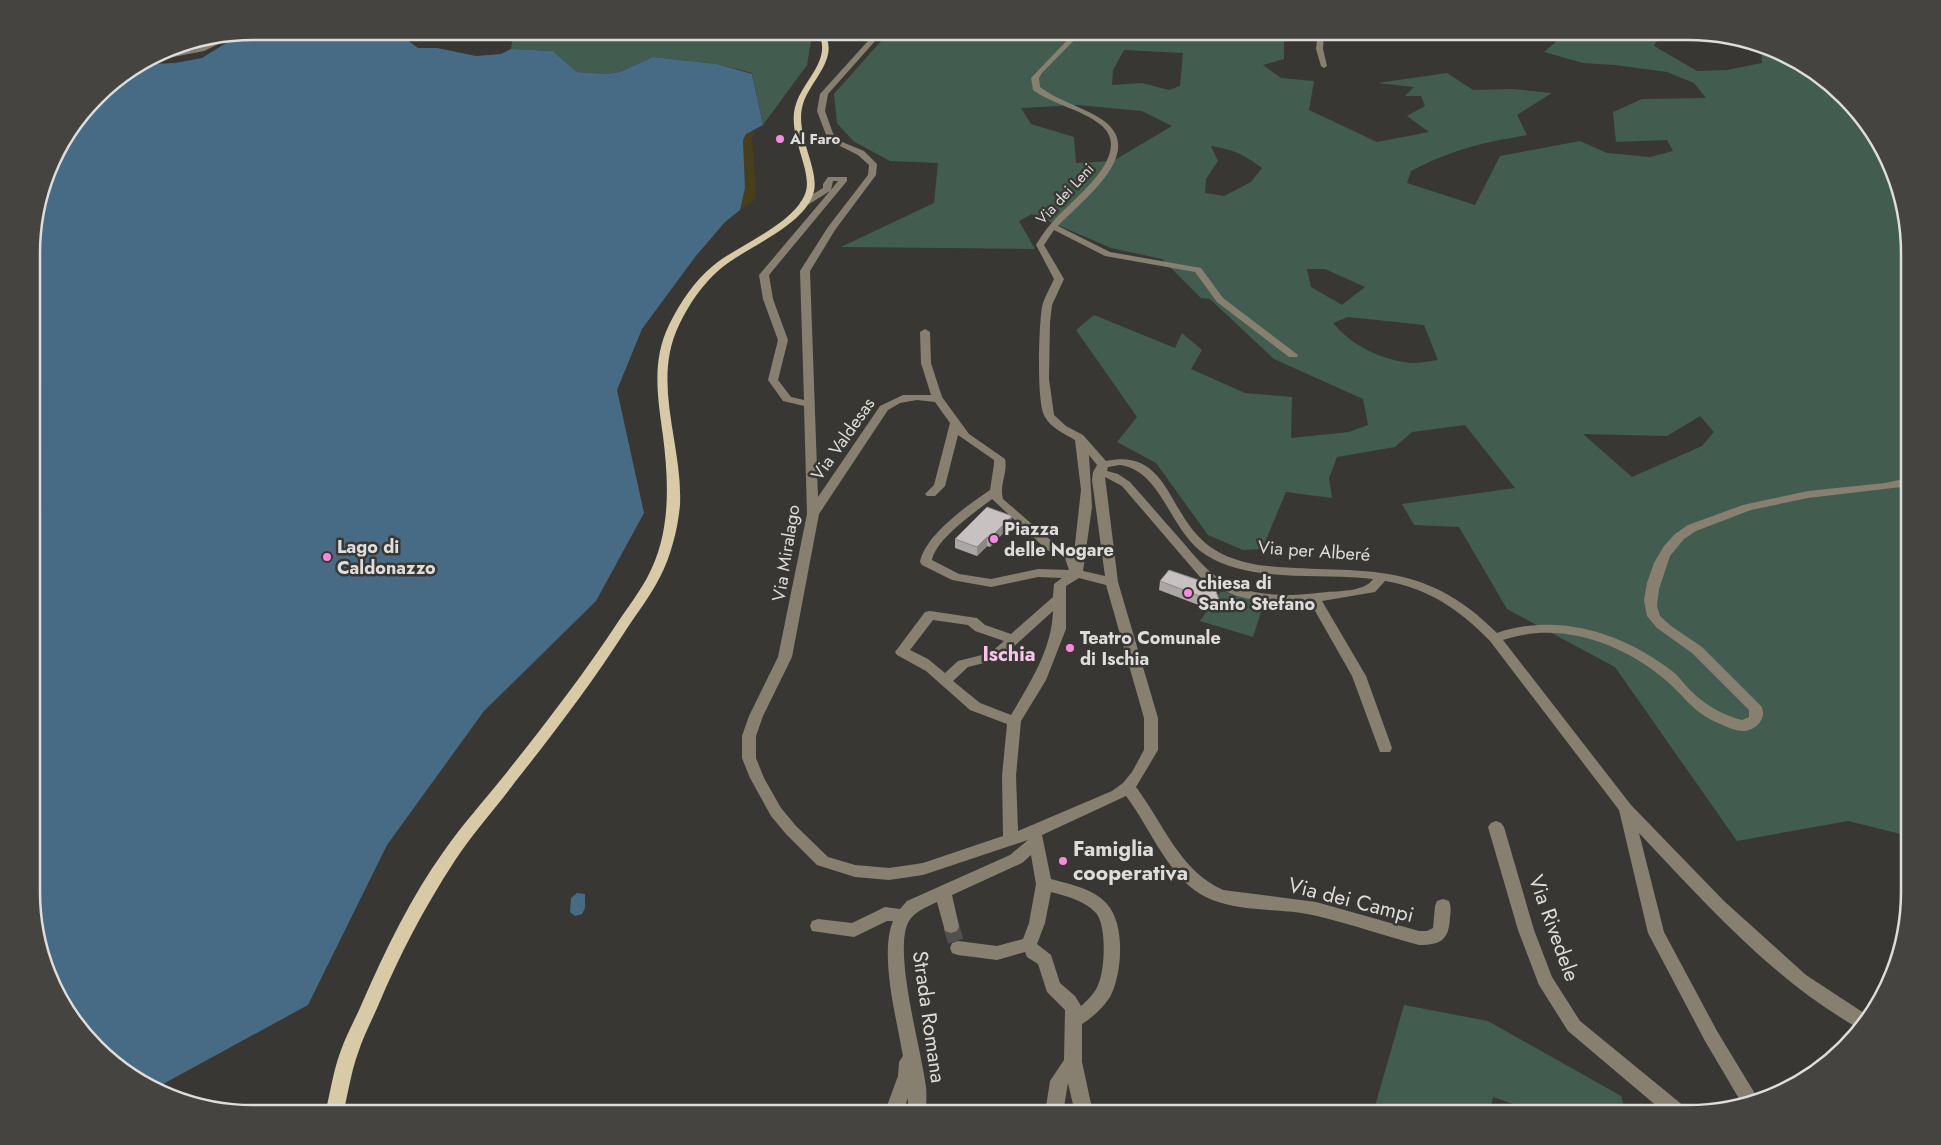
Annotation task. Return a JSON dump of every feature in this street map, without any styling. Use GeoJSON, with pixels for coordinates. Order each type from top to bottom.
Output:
{"type":"FeatureCollection","features":[{"type":"Feature","properties":{"kind":"main road"},"geometry":{"type":"LineString","coordinates":[[336,1105],[349,1053],[394,949],[449,856],[545,734],[589,674],[654,576],[668,538],[674,504],[669,439],[662,393],[662,359],[672,328],[688,298],[717,267],[791,218],[803,204],[810,191],[810,180],[797,115],[803,94],[825,59],[827,47],[825,40]]}},
{"type":"Feature","properties":{"kind":"street","name":"Via Miralago"},"geometry":{"type":"LineString","coordinates":[[873,40],[824,94],[821,112],[832,140],[861,154],[873,164],[872,175],[831,229],[804,271],[813,514],[785,656],[756,716],[749,736],[749,758],[757,778],[776,812],[791,830],[823,861],[855,871],[889,874],[923,869],[1011,840]]}},
{"type":"Feature","properties":{"kind":"street","name":"Via dei Leni"},"geometry":{"type":"LineString","coordinates":[[1071,40],[1039,72],[1036,78],[1036,88],[1050,99],[1086,112],[1106,125],[1114,140],[1114,156],[1104,173],[1040,245],[1059,279],[1047,305],[1045,398],[1049,416],[1062,428],[1079,437],[1101,469]]}},
{"type":"Feature","properties":{"kind":"street"},"geometry":{"type":"LineString","coordinates":[[1318,40],[1320,58],[1324,66]]}},
{"type":"Feature","properties":{"kind":"street"},"geometry":{"type":"LineString","coordinates":[[172,56],[202,50],[216,43]]}},
{"type":"Feature","properties":{"kind":"street"},"geometry":{"type":"LineString","coordinates":[[803,204],[827,189],[827,184],[831,179],[844,179],[764,275],[768,298],[783,340],[772,380],[787,399],[809,404]]}},
{"type":"Feature","properties":{"kind":"street"},"geometry":{"type":"LineString","coordinates":[[1054,227],[1108,254],[1198,270],[1220,300],[1293,355]]}},
{"type":"Feature","properties":{"kind":"street"},"geometry":{"type":"LineString","coordinates":[[925,332],[926,364],[939,400],[972,442],[1000,459],[1001,464],[995,492],[973,507],[938,540],[926,556],[926,560],[929,564],[956,577],[975,582],[1007,581],[1038,573],[1077,574],[1112,582]]}},
{"type":"Feature","properties":{"kind":"street","name":"Via Valdesas"},"geometry":{"type":"LineString","coordinates":[[813,514],[884,408],[902,398],[928,397],[939,400]]}},
{"type":"Feature","properties":{"kind":"street"},"geometry":{"type":"LineString","coordinates":[[931,494],[939,486],[956,423]]}},
{"type":"Feature","properties":{"kind":"street"},"geometry":{"type":"LineString","coordinates":[[1079,437],[1084,456],[1088,495],[1086,522],[1077,574],[1060,584],[1059,629],[1039,680],[1014,721],[1009,776],[1011,840],[1035,837],[1110,799],[1128,787],[1144,765],[1151,750],[1153,733],[1151,718],[1112,582],[1098,480],[1101,469],[1126,484],[1204,574],[1215,583],[1246,595],[1264,598],[1313,596],[1371,589],[1378,583],[1381,575]]}},
{"type":"Feature","properties":{"kind":"street","name":"Via per Alberé"},"geometry":{"type":"LineString","coordinates":[[1101,469],[1122,461],[1142,466],[1150,472],[1188,533],[1200,545],[1227,561],[1275,571],[1381,575],[1410,582],[1453,600],[1485,626],[1626,808],[1724,912],[1800,980],[1859,1019]]}},
{"type":"Feature","properties":{"kind":"street"},"geometry":{"type":"LineString","coordinates":[[1495,638],[1522,630],[1557,629],[1607,641],[1652,663],[1669,676],[1692,700],[1718,719],[1744,726],[1756,719],[1756,709],[1696,649],[1657,621],[1652,610],[1650,600],[1656,572],[1669,546],[1691,528],[1737,511],[1793,497],[1901,484]]}},
{"type":"Feature","properties":{"kind":"street"},"geometry":{"type":"LineString","coordinates":[[995,492],[1003,504],[1051,546],[1070,556],[1077,574]]}},
{"type":"Feature","properties":{"kind":"street"},"geometry":{"type":"LineString","coordinates":[[1313,596],[1359,676],[1385,748]]}},
{"type":"Feature","properties":{"kind":"street"},"geometry":{"type":"LineString","coordinates":[[946,679],[963,664],[994,656],[1011,639],[1059,599]]}},
{"type":"Feature","properties":{"kind":"street"},"geometry":{"type":"LineString","coordinates":[[1011,639],[980,628],[972,621],[930,615],[902,652],[916,657],[946,679],[971,704],[1014,721]]}},
{"type":"Feature","properties":{"kind":"street","name":"Via dei Campi"},"geometry":{"type":"LineString","coordinates":[[1128,787],[1146,808],[1166,849],[1194,881],[1211,892],[1233,900],[1289,903],[1316,908],[1358,922],[1419,938],[1436,936],[1441,932],[1443,906]]}},
{"type":"Feature","properties":{"kind":"street"},"geometry":{"type":"LineString","coordinates":[[1626,808],[1656,934],[1711,1036],[1748,1097]]}},
{"type":"Feature","properties":{"kind":"street","name":"Via Rivedele"},"geometry":{"type":"LineString","coordinates":[[1496,827],[1526,930],[1545,980],[1574,1026],[1668,1105]]}},
{"type":"Feature","properties":{"kind":"street"},"geometry":{"type":"LineString","coordinates":[[1035,837],[1044,884],[1037,923],[1029,944],[1033,952],[1046,960],[1054,987],[1069,1001],[1074,1009],[1073,1062],[1082,1105]]}},
{"type":"Feature","properties":{"kind":"street"},"geometry":{"type":"LineString","coordinates":[[818,926],[854,930],[885,914],[901,922],[913,906],[1016,859],[1035,837]]}},
{"type":"Feature","properties":{"kind":"street"},"geometry":{"type":"LineString","coordinates":[[1044,884],[1081,893],[1104,911],[1109,920],[1111,930],[1110,964],[1107,986],[1095,1006],[1075,1020]]}},
{"type":"Feature","properties":{"kind":"street"},"geometry":{"type":"LineString","coordinates":[[944,892],[950,926]]}},
{"type":"Feature","properties":{"kind":"street","name":"Strada Romana"},"geometry":{"type":"LineString","coordinates":[[901,922],[895,958],[917,1088],[917,1105]]}},
{"type":"Feature","properties":{"kind":"street"},"geometry":{"type":"LineString","coordinates":[[958,948],[996,953],[1029,944]]}},
{"type":"Feature","properties":{"kind":"street"},"geometry":{"type":"LineString","coordinates":[[896,1105],[907,1076],[910,1044]]}},
{"type":"Feature","properties":{"kind":"street"},"geometry":{"type":"LineString","coordinates":[[1055,1105],[1059,1081],[1073,1062]]}},
{"type":"Feature","properties":{"kind":"green space"},"geometry":{"type":"Polygon","coordinates":[[[512,40],[811,40],[807,65],[763,125],[752,73],[717,64],[653,57],[620,72],[605,74],[577,72],[553,51],[511,49],[512,40]]]}},
{"type":"Feature","properties":{"kind":"green space"},"geometry":{"type":"Polygon","coordinates":[[[882,40],[1285,40],[1284,59],[1263,65],[1281,78],[1314,81],[1309,110],[1377,142],[1429,132],[1407,116],[1425,106],[1421,96],[1405,96],[1414,87],[1378,83],[1447,73],[1473,90],[1513,89],[1552,93],[1517,115],[1527,135],[1454,152],[1411,171],[1407,183],[1475,205],[1500,156],[1580,141],[1607,153],[1650,157],[1673,151],[1667,140],[1616,142],[1613,112],[1642,99],[1706,98],[1694,83],[1667,72],[1583,63],[1544,52],[1558,40],[1657,40],[1654,46],[1697,71],[1727,70],[1762,63],[1761,53],[1782,62],[1818,84],[1839,102],[1857,123],[1879,159],[1894,198],[1901,239],[1901,834],[1848,821],[1737,841],[1615,667],[1507,609],[1459,527],[1414,525],[1402,504],[1515,488],[1465,425],[1412,432],[1395,447],[1337,457],[1329,478],[1332,498],[1286,492],[1262,549],[1243,550],[1208,535],[1156,463],[1117,442],[1137,417],[1076,330],[1094,315],[1175,348],[1182,333],[1202,350],[1191,369],[1245,393],[1292,397],[1291,438],[1349,432],[1368,425],[1363,399],[1274,359],[1210,299],[1201,298],[1162,259],[1111,248],[1032,214],[1019,221],[1035,249],[841,247],[934,203],[938,163],[890,161],[853,141],[837,123],[834,94],[882,40]],[[1124,50],[1113,70],[1112,85],[1142,83],[1169,90],[1180,86],[1183,53],[1124,50]],[[1078,105],[1021,108],[1031,124],[1074,137],[1076,163],[1113,161],[1172,126],[1142,111],[1078,105]],[[1211,146],[1218,161],[1206,179],[1205,193],[1224,196],[1251,182],[1262,168],[1238,153],[1211,146]],[[1307,269],[1311,287],[1342,305],[1365,287],[1325,269],[1307,269]],[[1348,317],[1333,323],[1358,345],[1389,359],[1411,363],[1438,360],[1424,325],[1348,317]],[[1700,416],[1667,436],[1583,434],[1632,477],[1702,446],[1714,432],[1700,416]]]}},
{"type":"Feature","properties":{"kind":"green space"},"geometry":{"type":"Polygon","coordinates":[[[1221,591],[1264,603],[1253,637],[1200,621],[1221,591]]]}},
{"type":"Feature","properties":{"kind":"green space"},"geometry":{"type":"Polygon","coordinates":[[[1404,1005],[1488,1021],[1621,1096],[1624,1105],[1516,1105],[1493,1097],[1492,1105],[1375,1105],[1404,1005]]]}},
{"type":"Feature","properties":{"kind":"sand"},"geometry":{"type":"Polygon","coordinates":[[[752,130],[755,134],[752,137],[756,184],[755,200],[740,210],[745,188],[743,140],[746,134],[752,130]]]}},
{"type":"Feature","properties":{"kind":"water","name":"Lago di Caldonazzo"},"geometry":{"type":"Polygon","coordinates":[[[239,40],[407,40],[418,48],[437,48],[476,56],[501,54],[511,49],[553,51],[577,72],[605,74],[620,72],[653,57],[717,64],[752,74],[763,125],[746,134],[743,140],[745,188],[740,210],[725,222],[695,257],[642,329],[617,390],[644,513],[596,601],[484,711],[387,845],[308,1005],[162,1085],[123,1061],[102,1043],[84,1022],[56,974],[44,934],[40,906],[40,239],[47,198],[56,171],[84,123],[102,102],[123,84],[156,64],[175,63],[202,58],[229,41],[239,40]]]}},
{"type":"Feature","properties":{"kind":"water"},"geometry":{"type":"Polygon","coordinates":[[[577,893],[585,894],[585,908],[582,914],[575,916],[570,912],[571,898],[577,893]]]}},
{"type":"Feature","properties":{"kind":"building"},"geometry":{"type":"Polygon","coordinates":[[[987,507],[1012,516],[990,538],[987,537],[977,547],[955,539],[987,507]]]}},
{"type":"Feature","properties":{"kind":"building"},"geometry":{"type":"Polygon","coordinates":[[[1169,570],[1219,587],[1216,591],[1219,600],[1210,600],[1160,581],[1169,570]]]}},
{"type":"Feature","properties":{"kind":"tunnel"},"geometry":{"type":"LineString","coordinates":[[951,926],[958,948]]}},
{"type":"Feature","properties":{"kind":"place","name":"Al Faro"},"geometry":{"type":"Point","coordinates":[780,139]}},
{"type":"Feature","properties":{"kind":"place","name":"Piazza delle Nogare"},"geometry":{"type":"Point","coordinates":[994,539]}},
{"type":"Feature","properties":{"kind":"place","name":"Lago di Caldonazzo"},"geometry":{"type":"Point","coordinates":[327,557]}},
{"type":"Feature","properties":{"kind":"place","name":"chiesa di Santo Stefano"},"geometry":{"type":"Point","coordinates":[1188,593]}},
{"type":"Feature","properties":{"kind":"place","name":"Teatro Comunale di Ischia"},"geometry":{"type":"Point","coordinates":[1070,648]}},
{"type":"Feature","properties":{"kind":"place","name":"Famiglia cooperativa"},"geometry":{"type":"Point","coordinates":[1063,861]}},
{"type":"Feature","properties":{"kind":"district","name":"Ischia"},"geometry":{"type":"Point","coordinates":[1009,654]}}]}
